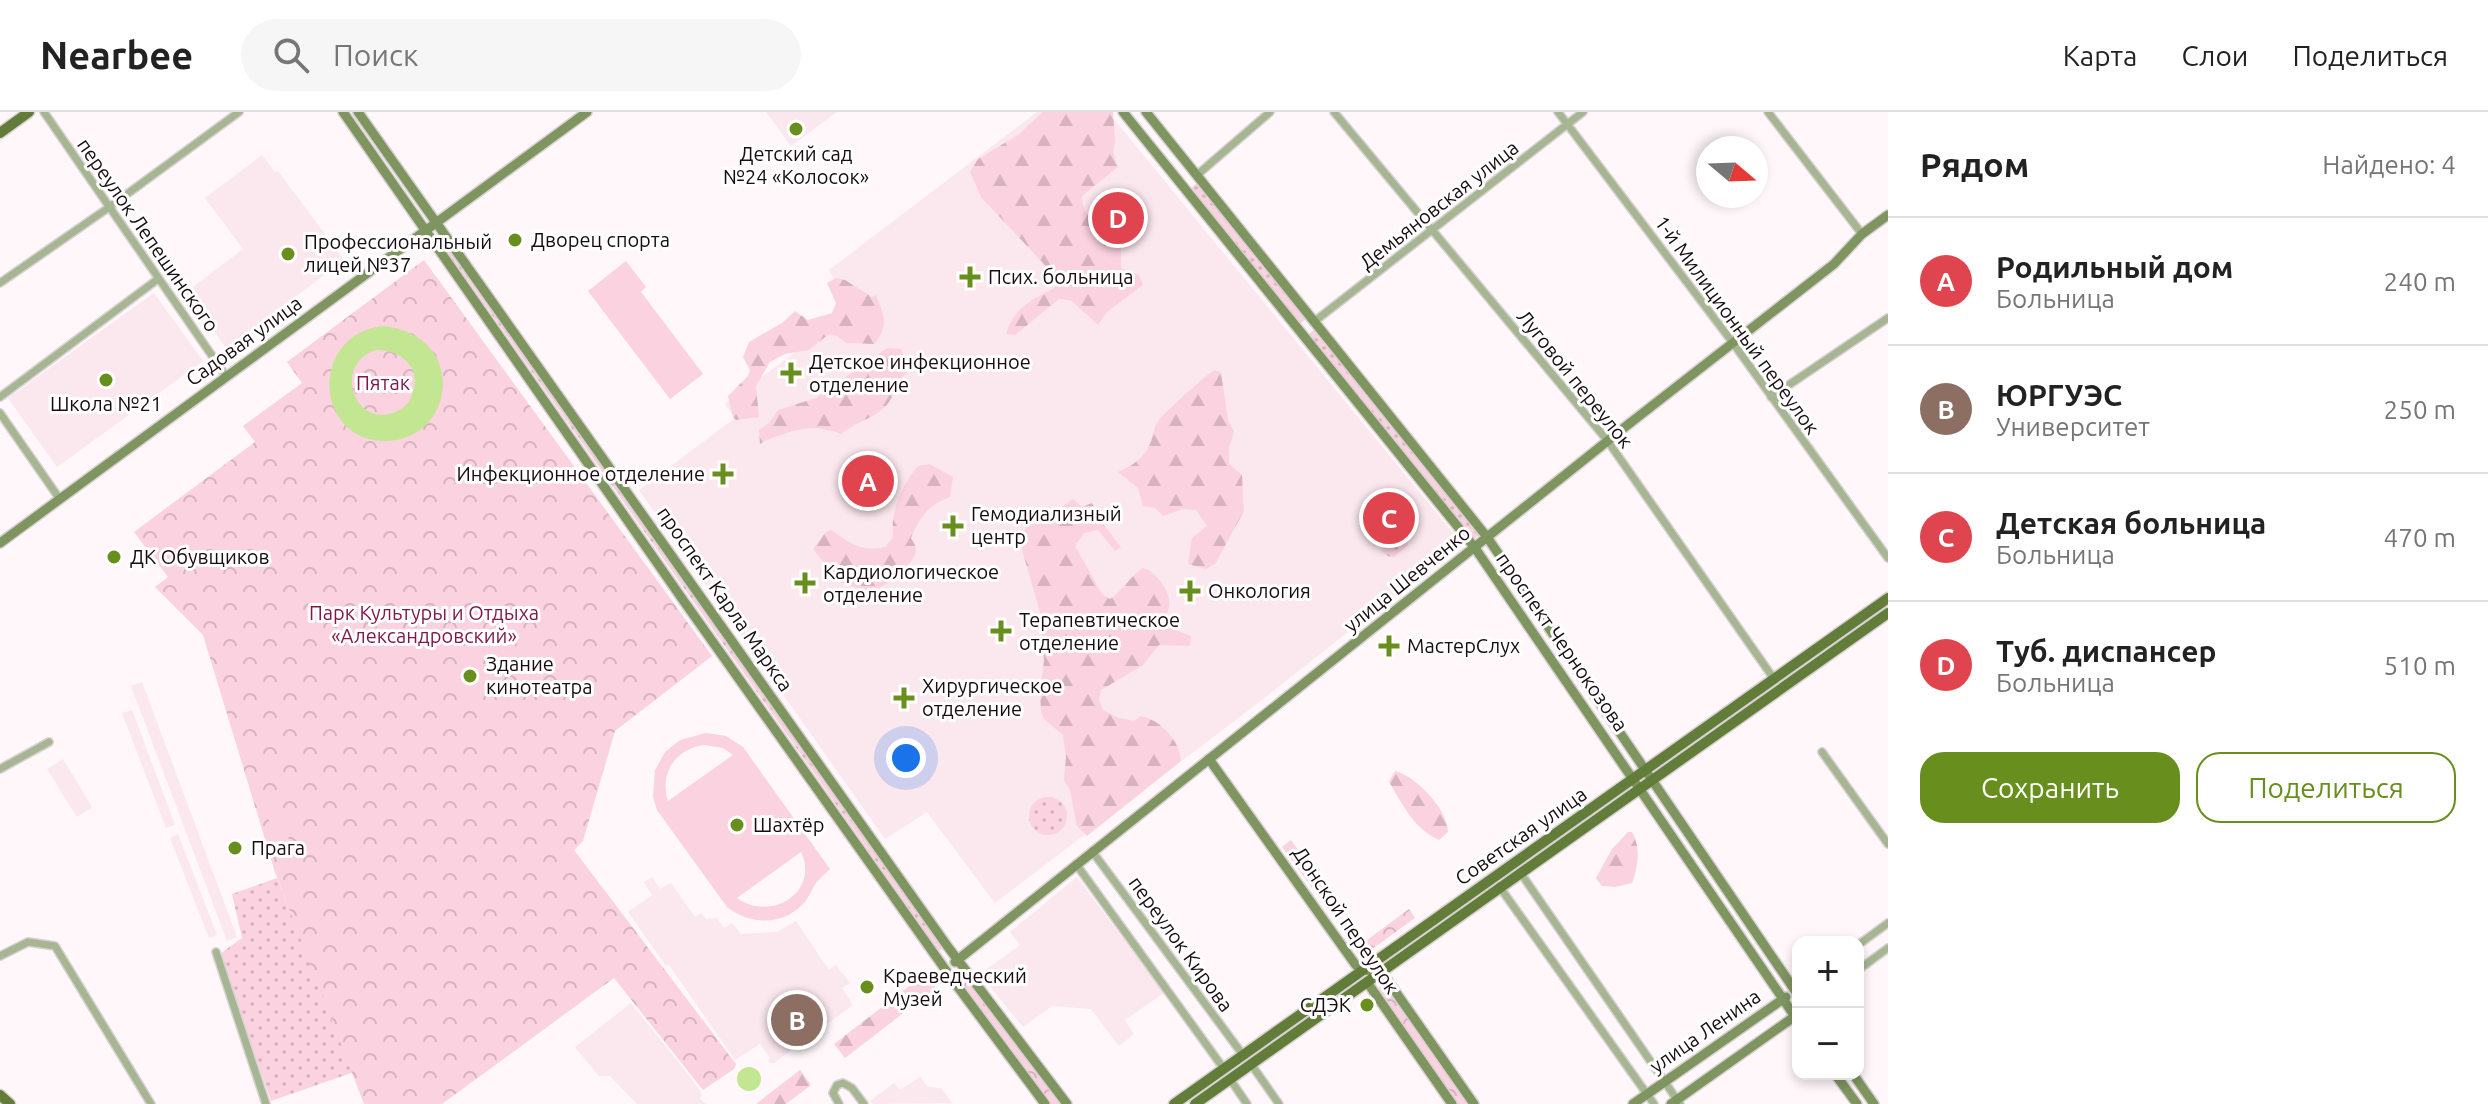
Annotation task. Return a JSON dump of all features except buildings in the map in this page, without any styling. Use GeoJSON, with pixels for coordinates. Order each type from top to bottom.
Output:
{"type":"FeatureCollection","features":[{"type":"Feature","properties":{"kind":"main road"},"geometry":{"type":"LineString","coordinates":[[0,133],[29,112]]}},
{"type":"Feature","properties":{"kind":"main road","name":"Советская улица"},"geometry":{"type":"LineString","coordinates":[[1650,774],[1774,679],[1888,598]]}},
{"type":"Feature","properties":{"kind":"main road","name":"Советская улица"},"geometry":{"type":"LineString","coordinates":[[1247,1060],[1361,970],[1888,613]]}},
{"type":"Feature","properties":{"kind":"main road","name":"Советская улица"},"geometry":{"type":"LineString","coordinates":[[1174,1104],[1227,1074],[1367,982],[1636,784]]}},
{"type":"Feature","properties":{"kind":"main road","name":"Донской переулок"},"geometry":{"type":"LineString","coordinates":[[1361,970],[1367,982]]}},
{"type":"Feature","properties":{"kind":"main road","name":"Советская улица"},"geometry":{"type":"LineString","coordinates":[[1195,1104],[1227,1074]]}},
{"type":"Feature","properties":{"kind":"main road"},"geometry":{"type":"LineString","coordinates":[[0,1096],[10,1104]]}},
{"type":"Feature","properties":{"kind":"street","name":"переулок Лепешинского"},"geometry":{"type":"LineString","coordinates":[[44,112],[226,376]]}},
{"type":"Feature","properties":{"kind":"street"},"geometry":{"type":"LineString","coordinates":[[0,283],[239,112]]}},
{"type":"Feature","properties":{"kind":"street","name":"проспект Карла Маркса"},"geometry":{"type":"LineString","coordinates":[[343,112],[946,969],[1045,1104]]}},
{"type":"Feature","properties":{"kind":"street","name":"проспект Карла Маркса"},"geometry":{"type":"LineString","coordinates":[[358,112],[958,961],[1067,1104]]}},
{"type":"Feature","properties":{"kind":"street","name":"Садовая улица"},"geometry":{"type":"LineString","coordinates":[[0,543],[587,112]]}},
{"type":"Feature","properties":{"kind":"street","name":"проспект Чернокозова"},"geometry":{"type":"LineString","coordinates":[[1123,112],[1475,548],[1792,1010]]}},
{"type":"Feature","properties":{"kind":"street","name":"проспект Чернокозова"},"geometry":{"type":"LineString","coordinates":[[1146,112],[1487,537],[1792,984]]}},
{"type":"Feature","properties":{"kind":"street"},"geometry":{"type":"LineString","coordinates":[[1197,175],[1270,112]]}},
{"type":"Feature","properties":{"kind":"street","name":"Луговой переулок"},"geometry":{"type":"LineString","coordinates":[[1334,112],[1607,440],[1774,679]]}},
{"type":"Feature","properties":{"kind":"street","name":"1-й Милиционный переулок"},"geometry":{"type":"LineString","coordinates":[[1558,112],[1733,343],[1888,558]]}},
{"type":"Feature","properties":{"kind":"street","name":"Демьяновская улица"},"geometry":{"type":"LineString","coordinates":[[1315,321],[1583,112]]}},
{"type":"Feature","properties":{"kind":"street"},"geometry":{"type":"LineString","coordinates":[[1768,112],[1862,234]]}},
{"type":"Feature","properties":{"kind":"street","name":"улица Шевченко"},"geometry":{"type":"LineString","coordinates":[[946,969],[1607,440],[1834,264],[1862,234],[1888,215]]}},
{"type":"Feature","properties":{"kind":"street"},"geometry":{"type":"LineString","coordinates":[[0,397],[158,279]]}},
{"type":"Feature","properties":{"kind":"street"},"geometry":{"type":"LineString","coordinates":[[1771,397],[1888,318]]}},
{"type":"Feature","properties":{"kind":"street"},"geometry":{"type":"LineString","coordinates":[[0,413],[59,498]]}},
{"type":"Feature","properties":{"kind":"street"},"geometry":{"type":"LineString","coordinates":[[0,769],[49,742]]}},
{"type":"Feature","properties":{"kind":"street"},"geometry":{"type":"LineString","coordinates":[[1822,752],[1888,844]]}},
{"type":"Feature","properties":{"kind":"street","name":"Донской переулок"},"geometry":{"type":"LineString","coordinates":[[1209,759],[1361,970]]}},
{"type":"Feature","properties":{"kind":"street","name":"переулок Кирова"},"geometry":{"type":"LineString","coordinates":[[1092,851],[1279,1104]]}},
{"type":"Feature","properties":{"kind":"street","name":"переулок Кирова"},"geometry":{"type":"LineString","coordinates":[[1076,864],[1247,1104]]}},
{"type":"Feature","properties":{"kind":"street"},"geometry":{"type":"LineString","coordinates":[[1520,872],[1665,1082],[1676,1103]]}},
{"type":"Feature","properties":{"kind":"street"},"geometry":{"type":"LineString","coordinates":[[1499,886],[1654,1104]]}},
{"type":"Feature","properties":{"kind":"street"},"geometry":{"type":"LineString","coordinates":[[1864,941],[1888,923]]}},
{"type":"Feature","properties":{"kind":"street"},"geometry":{"type":"LineString","coordinates":[[0,956],[28,942],[55,946],[151,1104]]}},
{"type":"Feature","properties":{"kind":"street"},"geometry":{"type":"LineString","coordinates":[[1864,966],[1888,948]]}},
{"type":"Feature","properties":{"kind":"street"},"geometry":{"type":"LineString","coordinates":[[216,952],[266,1104]]}},
{"type":"Feature","properties":{"kind":"street"},"geometry":{"type":"LineString","coordinates":[[1361,970],[1381,971]]}},
{"type":"Feature","properties":{"kind":"street","name":"Донской переулок"},"geometry":{"type":"LineString","coordinates":[[1381,971],[1474,1104]]}},
{"type":"Feature","properties":{"kind":"street","name":"Донской переулок"},"geometry":{"type":"LineString","coordinates":[[1367,982],[1452,1104]]}},
{"type":"Feature","properties":{"kind":"street","name":"улица Ленина"},"geometry":{"type":"LineString","coordinates":[[1633,1104],[1792,994]]}},
{"type":"Feature","properties":{"kind":"street","name":"улица Ленина"},"geometry":{"type":"LineString","coordinates":[[1676,1103],[1792,1021]]}},
{"type":"Feature","properties":{"kind":"street"},"geometry":{"type":"LineString","coordinates":[[1839,1080],[1857,1104]]}},
{"type":"Feature","properties":{"kind":"street"},"geometry":{"type":"LineString","coordinates":[[1857,1080],[1874,1104]]}},
{"type":"Feature","properties":{"kind":"street"},"geometry":{"type":"LineString","coordinates":[[839,1104],[833,1093],[837,1085],[843,1083],[852,1088],[864,1104]]}},
{"type":"Feature","properties":{"kind":"shaded area","name":"Детский сад №24 «Колосок»"},"geometry":{"type":"Polygon","coordinates":[[[766,112],[837,112],[791,146],[766,112]]]}},
{"type":"Feature","properties":{"kind":"shaded area"},"geometry":{"type":"Polygon","coordinates":[[[1037,112],[1108,112],[1461,543],[1258,703],[995,903],[927,812],[885,839],[639,490],[735,418],[725,404],[853,310],[829,270],[1037,112]]]}},
{"type":"Feature","properties":{"kind":"shaded area","name":"Профессиональный лицей №37"},"geometry":{"type":"Polygon","coordinates":[[[262,155],[275,172],[278,171],[344,260],[227,349],[185,293],[243,249],[205,198],[262,155]]]}},
{"type":"Feature","properties":{"kind":"shaded area","name":"Школа №21"},"geometry":{"type":"Polygon","coordinates":[[[154,293],[203,361],[57,467],[8,398],[154,293]]]}},
{"type":"Feature","properties":{"kind":"shaded area"},"geometry":{"type":"Polygon","coordinates":[[[382,326],[410,333],[429,347],[440,366],[443,386],[438,406],[427,424],[409,436],[386,441],[362,437],[345,425],[334,408],[330,388],[332,367],[341,348],[358,334],[382,326]],[[376,350],[363,357],[355,368],[352,380],[353,392],[359,402],[367,411],[379,415],[404,407],[410,400],[415,379],[408,363],[395,353],[376,350]]]}},
{"type":"Feature","properties":{"kind":"shaded area"},"geometry":{"type":"Polygon","coordinates":[[[142,682],[237,937],[227,941],[131,686],[142,682]]]}},
{"type":"Feature","properties":{"kind":"shaded area"},"geometry":{"type":"Polygon","coordinates":[[[132,710],[175,825],[166,828],[122,713],[132,710]]]}},
{"type":"Feature","properties":{"kind":"shaded area"},"geometry":{"type":"Polygon","coordinates":[[[63,759],[92,807],[77,817],[47,769],[63,759]]]}},
{"type":"Feature","properties":{"kind":"shaded area"},"geometry":{"type":"Polygon","coordinates":[[[178,834],[217,935],[209,938],[170,838],[178,834]]]}},
{"type":"Feature","properties":{"kind":"shaded area"},"geometry":{"type":"Polygon","coordinates":[[[652,877],[660,889],[671,883],[695,917],[701,913],[706,919],[717,918],[724,928],[732,923],[741,934],[777,932],[796,921],[829,970],[836,965],[850,983],[842,988],[853,1005],[774,1063],[768,1061],[770,1058],[760,1044],[735,1060],[628,912],[652,895],[644,882],[652,877]]]}},
{"type":"Feature","properties":{"kind":"shaded area"},"geometry":{"type":"Polygon","coordinates":[[[1077,877],[1164,993],[1125,1020],[1134,1034],[1119,1046],[1091,1009],[1052,1006],[1023,1027],[980,974],[1020,945],[1010,932],[1077,877]]]}},
{"type":"Feature","properties":{"kind":"shaded area"},"geometry":{"type":"Polygon","coordinates":[[[631,1003],[687,1073],[702,1094],[700,1099],[706,1104],[637,1104],[610,1076],[599,1076],[575,1047],[631,1003]]]}},
{"type":"Feature","properties":{"kind":"shaded area"},"geometry":{"type":"Polygon","coordinates":[[[749,1067],[757,1071],[761,1079],[757,1087],[749,1091],[741,1087],[737,1079],[741,1071],[749,1067]]]}},
{"type":"Feature","properties":{"kind":"shaded area"},"geometry":{"type":"Polygon","coordinates":[[[920,1077],[928,1087],[941,1088],[952,1103],[873,1104],[870,1101],[894,1083],[900,1090],[920,1077]]]}},
{"type":"Feature","properties":{"kind":"green space"},"geometry":{"type":"Polygon","coordinates":[[[1043,112],[1113,112],[1113,153],[1118,167],[1082,196],[1083,205],[1090,218],[1121,244],[1121,268],[1139,275],[1143,285],[1107,312],[1098,325],[1072,301],[1059,299],[1015,335],[1006,334],[1021,309],[1059,285],[1056,277],[981,197],[970,172],[978,159],[1018,135],[1043,112]]]}},
{"type":"Feature","properties":{"kind":"green space"},"geometry":{"type":"Polygon","coordinates":[[[1198,182],[1306,319],[1298,325],[1191,188],[1198,182]]]}},
{"type":"Feature","properties":{"kind":"green space"},"geometry":{"type":"Polygon","coordinates":[[[450,249],[943,948],[939,951],[447,251],[450,249]]]}},
{"type":"Feature","properties":{"kind":"green space","name":"Парк Культуры и Отдыха «Александровский»"},"geometry":{"type":"Polygon","coordinates":[[[424,260],[712,656],[615,731],[583,841],[574,850],[736,1064],[734,1069],[703,1090],[614,978],[442,1104],[364,1104],[275,872],[203,635],[155,587],[168,577],[134,532],[255,442],[243,426],[302,383],[287,362],[424,260]]]}},
{"type":"Feature","properties":{"kind":"green space"},"geometry":{"type":"Polygon","coordinates":[[[626,261],[646,287],[641,292],[703,374],[670,399],[588,291],[626,261]]]}},
{"type":"Feature","properties":{"kind":"green space"},"geometry":{"type":"Polygon","coordinates":[[[836,278],[845,280],[872,297],[876,295],[884,320],[875,344],[846,343],[829,334],[809,350],[785,354],[770,362],[756,386],[759,417],[736,420],[728,396],[748,376],[750,370],[743,357],[749,342],[782,323],[795,311],[808,320],[832,313],[836,303],[827,283],[836,278]]]}},
{"type":"Feature","properties":{"kind":"green space"},"geometry":{"type":"Polygon","coordinates":[[[1315,329],[1481,534],[1474,539],[1309,334],[1315,329]]]}},
{"type":"Feature","properties":{"kind":"green space"},"geometry":{"type":"Polygon","coordinates":[[[887,348],[901,349],[907,363],[907,373],[897,381],[894,393],[883,409],[841,434],[806,429],[760,444],[759,430],[769,423],[778,410],[816,398],[887,348]]]}},
{"type":"Feature","properties":{"kind":"green space"},"geometry":{"type":"Polygon","coordinates":[[[1215,370],[1221,373],[1228,420],[1234,432],[1229,448],[1229,464],[1242,475],[1244,511],[1215,564],[1206,569],[1188,564],[1192,538],[1207,526],[1196,510],[1184,509],[1163,516],[1155,508],[1143,506],[1138,488],[1118,472],[1141,457],[1150,444],[1159,420],[1215,370]]]}},
{"type":"Feature","properties":{"kind":"green space"},"geometry":{"type":"Polygon","coordinates":[[[930,464],[953,477],[950,497],[930,508],[918,524],[911,538],[916,550],[911,561],[898,575],[871,591],[841,583],[813,549],[831,530],[862,547],[885,547],[893,538],[895,509],[906,482],[918,466],[930,464]]]}},
{"type":"Feature","properties":{"kind":"green space"},"geometry":{"type":"Polygon","coordinates":[[[1073,499],[1082,507],[1092,503],[1121,547],[1115,551],[1098,530],[1084,533],[1075,546],[1102,594],[1110,599],[1138,571],[1143,568],[1148,570],[1162,583],[1168,595],[1167,627],[1191,636],[1190,646],[1159,645],[1143,665],[1101,690],[1099,699],[1103,710],[1116,717],[1134,721],[1141,716],[1156,722],[1173,739],[1181,761],[1087,836],[1077,826],[1070,790],[1064,780],[1066,757],[1063,735],[1044,719],[1041,712],[1044,661],[1041,616],[1021,546],[1022,533],[1029,525],[1057,518],[1063,506],[1073,499]]]}},
{"type":"Feature","properties":{"kind":"green space"},"geometry":{"type":"Polygon","coordinates":[[[1398,531],[1408,535],[1408,545],[1394,557],[1388,556],[1382,551],[1382,546],[1398,531]]]}},
{"type":"Feature","properties":{"kind":"green space"},"geometry":{"type":"Polygon","coordinates":[[[706,733],[726,736],[743,747],[830,869],[795,911],[776,919],[756,920],[727,907],[657,810],[653,797],[655,770],[665,752],[680,740],[706,733]],[[705,745],[686,751],[672,764],[666,781],[668,801],[733,755],[723,748],[705,745]],[[801,852],[737,898],[764,907],[789,899],[804,879],[805,866],[801,852]]]}},
{"type":"Feature","properties":{"kind":"green space"},"geometry":{"type":"Polygon","coordinates":[[[1395,771],[1421,787],[1437,804],[1448,832],[1439,840],[1423,830],[1404,808],[1389,782],[1395,771]]]}},
{"type":"Feature","properties":{"kind":"green space"},"geometry":{"type":"Polygon","coordinates":[[[272,789],[298,866],[286,870],[260,794],[272,789]]]}},
{"type":"Feature","properties":{"kind":"green space"},"geometry":{"type":"Polygon","coordinates":[[[1048,797],[1062,802],[1067,816],[1062,830],[1048,835],[1034,830],[1029,816],[1034,802],[1048,797]]]}},
{"type":"Feature","properties":{"kind":"green space"},"geometry":{"type":"Polygon","coordinates":[[[1628,832],[1632,832],[1638,851],[1632,883],[1602,886],[1596,878],[1612,849],[1628,832]]]}},
{"type":"Feature","properties":{"kind":"green space"},"geometry":{"type":"Polygon","coordinates":[[[1291,840],[1342,910],[1333,916],[1282,847],[1291,840]]]}},
{"type":"Feature","properties":{"kind":"green space"},"geometry":{"type":"Polygon","coordinates":[[[277,878],[354,1072],[271,1101],[220,954],[242,938],[232,894],[277,878]]]}},
{"type":"Feature","properties":{"kind":"green space"},"geometry":{"type":"Polygon","coordinates":[[[1409,909],[1415,918],[1361,957],[1355,949],[1409,909]]]}},
{"type":"Feature","properties":{"kind":"green space"},"geometry":{"type":"Polygon","coordinates":[[[925,974],[936,988],[845,1058],[834,1044],[925,974]]]}},
{"type":"Feature","properties":{"kind":"green space"},"geometry":{"type":"Polygon","coordinates":[[[964,974],[1061,1104],[1050,1104],[957,979],[964,974]]]}},
{"type":"Feature","properties":{"kind":"green space"},"geometry":{"type":"Polygon","coordinates":[[[1383,985],[1469,1104],[1456,1104],[1378,992],[1379,986],[1383,985]]]}},
{"type":"Feature","properties":{"kind":"green space"},"geometry":{"type":"Polygon","coordinates":[[[800,1070],[811,1085],[786,1104],[756,1104],[800,1070]]]}},
{"type":"Feature","properties":{"kind":"place","name":"Детский сад №24 «Колосок»"},"geometry":{"type":"Point","coordinates":[796,129]}},
{"type":"Feature","properties":{"kind":"place","name":"Туб. диспансер"},"geometry":{"type":"Point","coordinates":[1118,218]}},
{"type":"Feature","properties":{"kind":"place","name":"Дворец спорта"},"geometry":{"type":"Point","coordinates":[515,240]}},
{"type":"Feature","properties":{"kind":"place","name":"Профессиональный лицей №37"},"geometry":{"type":"Point","coordinates":[288,254]}},
{"type":"Feature","properties":{"kind":"place","name":"Псих. больница"},"geometry":{"type":"Point","coordinates":[970,277]}},
{"type":"Feature","properties":{"kind":"place","name":"Детское инфекционное отделение"},"geometry":{"type":"Point","coordinates":[791,373]}},
{"type":"Feature","properties":{"kind":"place","name":"Школа №21"},"geometry":{"type":"Point","coordinates":[106,380]}},
{"type":"Feature","properties":{"kind":"place","name":"Инфекционное отделение"},"geometry":{"type":"Point","coordinates":[723,474]}},
{"type":"Feature","properties":{"kind":"place","name":"Родильный дом"},"geometry":{"type":"Point","coordinates":[868,481]}},
{"type":"Feature","properties":{"kind":"place","name":"Детская больница"},"geometry":{"type":"Point","coordinates":[1389,518]}},
{"type":"Feature","properties":{"kind":"place","name":"Гемодиализный центр"},"geometry":{"type":"Point","coordinates":[953,526]}},
{"type":"Feature","properties":{"kind":"place","name":"ДК Обувщиков"},"geometry":{"type":"Point","coordinates":[114,557]}},
{"type":"Feature","properties":{"kind":"place","name":"Кардиологическое отделение"},"geometry":{"type":"Point","coordinates":[805,583]}},
{"type":"Feature","properties":{"kind":"place","name":"Онкология"},"geometry":{"type":"Point","coordinates":[1190,591]}},
{"type":"Feature","properties":{"kind":"place","name":"Терапевтическое отделение"},"geometry":{"type":"Point","coordinates":[1001,631]}},
{"type":"Feature","properties":{"kind":"place","name":"МастерСлух"},"geometry":{"type":"Point","coordinates":[1389,646]}},
{"type":"Feature","properties":{"kind":"place","name":"Здание кинотеатра"},"geometry":{"type":"Point","coordinates":[470,676]}},
{"type":"Feature","properties":{"kind":"place","name":"Хирургическое отделение"},"geometry":{"type":"Point","coordinates":[904,698]}},
{"type":"Feature","properties":{"kind":"place","name":"Шахтёр"},"geometry":{"type":"Point","coordinates":[737,825]}},
{"type":"Feature","properties":{"kind":"place","name":"Прага"},"geometry":{"type":"Point","coordinates":[235,848]}},
{"type":"Feature","properties":{"kind":"place","name":"Краеведческий Музей"},"geometry":{"type":"Point","coordinates":[867,987]}},
{"type":"Feature","properties":{"kind":"place","name":"СДЭК"},"geometry":{"type":"Point","coordinates":[1367,1005]}},
{"type":"Feature","properties":{"kind":"place","name":"ЮРГУЭС"},"geometry":{"type":"Point","coordinates":[797,1020]}},
{"type":"Feature","properties":{"kind":"park label","name":"Пятак"},"geometry":{"type":"Point","coordinates":[383,383]}}]}
